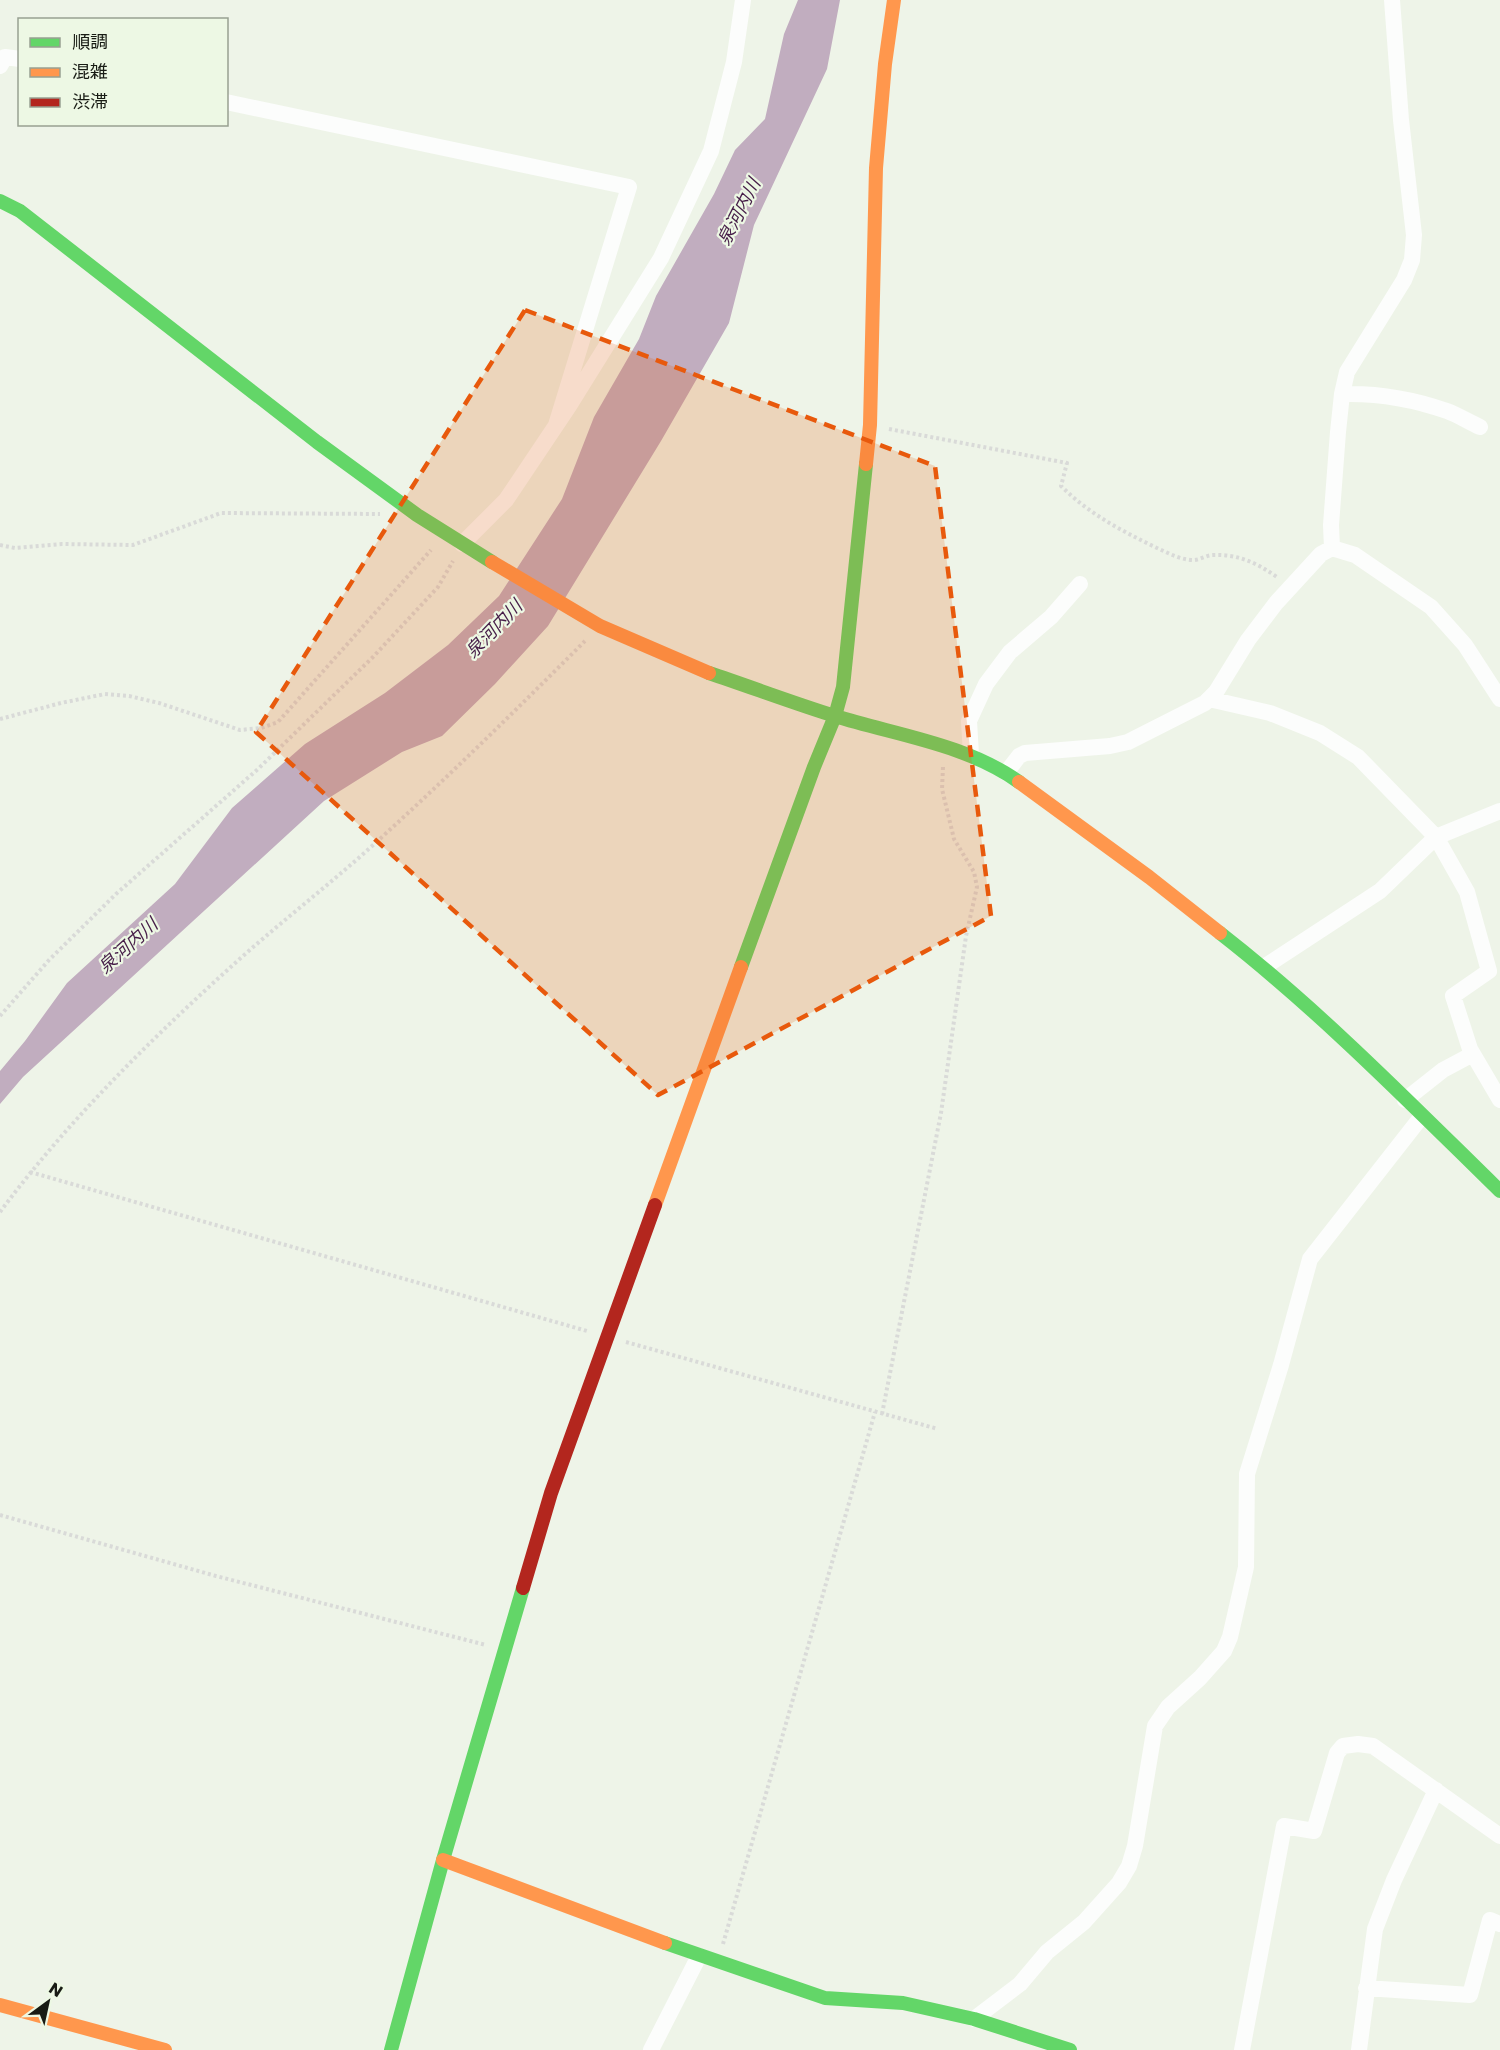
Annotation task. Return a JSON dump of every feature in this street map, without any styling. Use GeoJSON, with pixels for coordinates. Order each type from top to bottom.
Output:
{"type":"FeatureCollection","features":[{"type":"Feature","properties":{"kind":"street"},"geometry":{"type":"LineString","coordinates":[[462,544],[506,500],[661,258],[711,151],[734,62],[743,0]]}},
{"type":"Feature","properties":{"kind":"street"},"geometry":{"type":"LineString","coordinates":[[391,2050],[443,1860],[551,1493],[814,766],[835,716],[843,687],[870,425],[876,168],[885,64],[894,0]]}},
{"type":"Feature","properties":{"kind":"street"},"geometry":{"type":"LineString","coordinates":[[1332,548],[1331,525],[1342,394],[1347,372],[1404,280],[1412,260],[1414,235],[1401,120],[1392,0]]}},
{"type":"Feature","properties":{"kind":"street"},"geometry":{"type":"LineString","coordinates":[[0,66],[5,57],[18,59]]}},
{"type":"Feature","properties":{"kind":"street"},"geometry":{"type":"LineString","coordinates":[[228,102],[629,187],[556,424]]}},
{"type":"Feature","properties":{"kind":"street"},"geometry":{"type":"LineString","coordinates":[[0,201],[20,211],[317,442],[417,515],[595,623],[707,672],[835,716],[971,755],[1006,773],[1149,877],[1264,967],[1361,1055],[1500,1191]]}},
{"type":"Feature","properties":{"kind":"street"},"geometry":{"type":"LineString","coordinates":[[1342,394],[1370,393],[1410,401],[1447,411],[1480,427]]}},
{"type":"Feature","properties":{"kind":"street"},"geometry":{"type":"LineString","coordinates":[[1006,773],[1019,756],[1025,753],[1110,746],[1128,742],[1191,712],[1216,692],[1248,640],[1321,554],[1332,548],[1355,555],[1431,607],[1465,645],[1500,699]]}},
{"type":"Feature","properties":{"kind":"street"},"geometry":{"type":"LineString","coordinates":[[971,755],[969,721],[986,684],[1010,652],[1051,617],[1080,584]]}},
{"type":"Feature","properties":{"kind":"street"},"geometry":{"type":"LineString","coordinates":[[1209,699],[1270,713],[1320,733],[1358,757],[1436,837],[1467,892],[1488,971],[1453,996],[1473,1054],[1500,1100]]}},
{"type":"Feature","properties":{"kind":"street"},"geometry":{"type":"LineString","coordinates":[[1264,967],[1380,891],[1436,837],[1500,811]]}},
{"type":"Feature","properties":{"kind":"street"},"geometry":{"type":"LineString","coordinates":[[1406,1100],[1443,1071],[1473,1054]]}},
{"type":"Feature","properties":{"kind":"street"},"geometry":{"type":"LineString","coordinates":[[974,2019],[1020,1984],[1047,1953],[1084,1922],[1119,1883],[1129,1866],[1135,1846],[1155,1726],[1168,1707],[1200,1678],[1224,1651],[1230,1637],[1246,1566],[1247,1474],[1281,1365],[1310,1259],[1422,1116]]}},
{"type":"Feature","properties":{"kind":"street"},"geometry":{"type":"LineString","coordinates":[[1242,2050],[1284,1826],[1314,1831],[1337,1754],[1343,1746],[1358,1744],[1373,1746],[1500,1836]]}},
{"type":"Feature","properties":{"kind":"street"},"geometry":{"type":"LineString","coordinates":[[1359,2050],[1375,1929],[1394,1880],[1436,1790]]}},
{"type":"Feature","properties":{"kind":"street"},"geometry":{"type":"LineString","coordinates":[[443,1860],[699,1956],[825,1998],[903,2003],[974,2019],[1070,2050]]}},
{"type":"Feature","properties":{"kind":"street"},"geometry":{"type":"LineString","coordinates":[[1366,1988],[1470,1995],[1490,1920],[1500,1924]]}},
{"type":"Feature","properties":{"kind":"street"},"geometry":{"type":"LineString","coordinates":[[651,2050],[699,1956]]}},
{"type":"Feature","properties":{"kind":"street"},"geometry":{"type":"LineString","coordinates":[[0,2006],[165,2050]]}},
{"type":"Feature","properties":{"kind":"path"},"geometry":{"type":"LineString","coordinates":[[870,425],[1067,463],[1061,486],[1087,509],[1133,537],[1194,561],[1210,555],[1232,555],[1250,561],[1291,587]]}},
{"type":"Feature","properties":{"kind":"path"},"geometry":{"type":"LineString","coordinates":[[0,545],[15,548],[62,544],[133,545],[221,513],[382,514]]}},
{"type":"Feature","properties":{"kind":"path"},"geometry":{"type":"LineString","coordinates":[[0,719],[105,694],[129,696],[159,703],[240,730],[261,728],[278,722],[446,534]]}},
{"type":"Feature","properties":{"kind":"path"},"geometry":{"type":"LineString","coordinates":[[0,1016],[49,960],[116,894],[258,769],[373,657],[438,587],[462,544]]}},
{"type":"Feature","properties":{"kind":"path"},"geometry":{"type":"LineString","coordinates":[[0,1212],[59,1138],[174,1020],[235,963],[360,856],[476,750],[595,623]]}},
{"type":"Feature","properties":{"kind":"path"},"geometry":{"type":"LineString","coordinates":[[882,1413],[941,1113],[966,936],[977,887],[974,872],[954,838],[942,789],[943,746]]}},
{"type":"Feature","properties":{"kind":"path"},"geometry":{"type":"LineString","coordinates":[[30,1172],[938,1429]]}},
{"type":"Feature","properties":{"kind":"path"},"geometry":{"type":"LineString","coordinates":[[717,1962],[875,1412]]}},
{"type":"Feature","properties":{"kind":"path"},"geometry":{"type":"LineString","coordinates":[[0,1515],[216,1576],[504,1649]]}},
{"type":"Feature","properties":{"kind":"highlighted area"},"geometry":{"type":"Polygon","coordinates":[[[525,310],[935,466],[991,916],[658,1095],[256,732],[525,310]]]}},
{"type":"Feature","properties":{"kind":"water","name":"泉河内川"},"geometry":{"type":"Polygon","coordinates":[[[798,0],[840,0],[827,69],[754,225],[729,323],[661,441],[548,626],[495,684],[442,736],[402,752],[324,801],[23,1077],[0,1104],[0,1071],[67,983],[175,884],[232,808],[305,744],[385,693],[448,645],[499,596],[562,499],[594,417],[639,339],[656,296],[714,194],[735,150],[765,119],[784,34],[798,0]]]}},
{"type":"Feature","properties":{"kind":"traffic: fast"},"geometry":{"type":"LineString","coordinates":[[0,201],[20,211],[317,442],[417,515],[492,562]]}},
{"type":"Feature","properties":{"kind":"traffic: fast"},"geometry":{"type":"LineString","coordinates":[[741,967],[835,716],[843,687],[866,464]]}},
{"type":"Feature","properties":{"kind":"traffic: fast"},"geometry":{"type":"LineString","coordinates":[[709,673],[835,716],[954,749],[998,769],[1019,782]]}},
{"type":"Feature","properties":{"kind":"traffic: fast"},"geometry":{"type":"LineString","coordinates":[[1220,933],[1329,1025],[1500,1191]]}},
{"type":"Feature","properties":{"kind":"traffic: fast"},"geometry":{"type":"LineString","coordinates":[[391,2050],[443,1860],[523,1588]]}},
{"type":"Feature","properties":{"kind":"traffic: fast"},"geometry":{"type":"LineString","coordinates":[[665,1943],[825,1998],[903,2003],[974,2019],[1070,2050]]}},
{"type":"Feature","properties":{"kind":"traffic: slow"},"geometry":{"type":"LineString","coordinates":[[866,464],[870,425],[876,168],[885,64],[894,0]]}},
{"type":"Feature","properties":{"kind":"traffic: slow"},"geometry":{"type":"LineString","coordinates":[[492,562],[600,626],[709,673]]}},
{"type":"Feature","properties":{"kind":"traffic: slow"},"geometry":{"type":"LineString","coordinates":[[1019,782],[1149,877],[1220,933]]}},
{"type":"Feature","properties":{"kind":"traffic: slow"},"geometry":{"type":"LineString","coordinates":[[655,1205],[741,967]]}},
{"type":"Feature","properties":{"kind":"traffic: slow"},"geometry":{"type":"LineString","coordinates":[[443,1860],[665,1943]]}},
{"type":"Feature","properties":{"kind":"traffic: slow"},"geometry":{"type":"LineString","coordinates":[[0,2005],[165,2050]]}},
{"type":"Feature","properties":{"kind":"traffic: jam"},"geometry":{"type":"LineString","coordinates":[[523,1588],[551,1493],[655,1205]]}}]}
